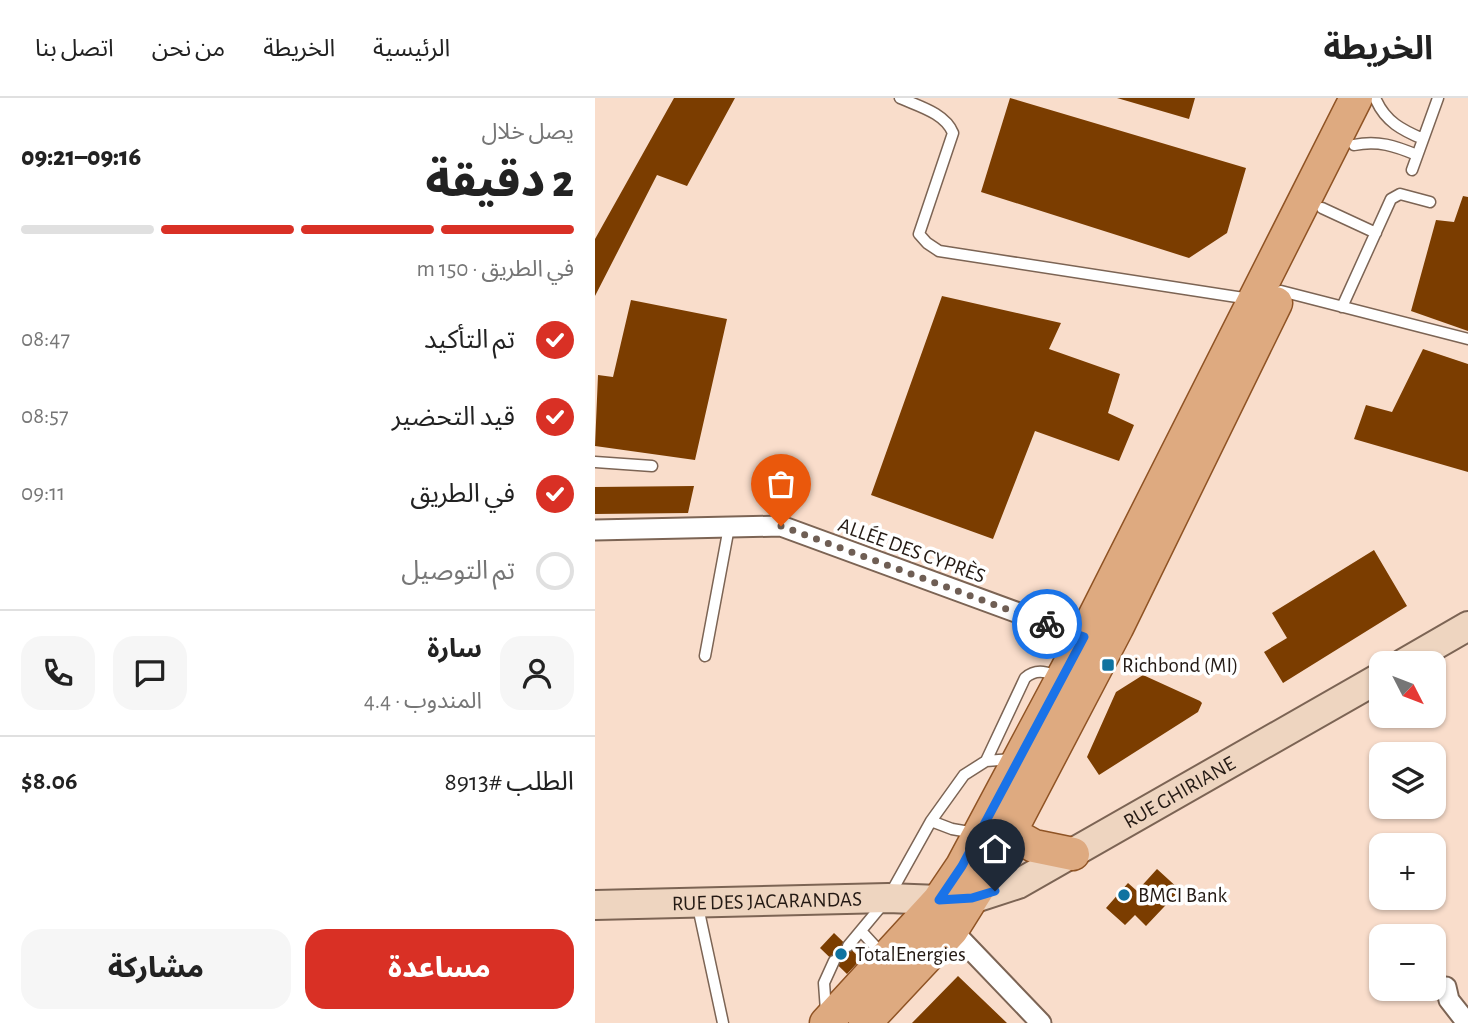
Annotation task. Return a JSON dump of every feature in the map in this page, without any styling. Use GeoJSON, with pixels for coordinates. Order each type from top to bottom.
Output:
{"type":"FeatureCollection","features":[{"type":"Feature","properties":{"kind":"main road"},"geometry":{"type":"LineString","coordinates":[[827,1022],[939,900],[962,866],[1268,296],[1370,99]]}},
{"type":"Feature","properties":{"kind":"main road"},"geometry":{"type":"LineString","coordinates":[[865,1023],[952,930],[1011,833],[1117,628],[1268,296],[1322,208],[1354,145],[1370,99]]}},
{"type":"Feature","properties":{"kind":"main road"},"geometry":{"type":"LineString","coordinates":[[1011,833],[1034,846],[1073,854]]}},
{"type":"Feature","properties":{"kind":"street","name":"ALLÉE DES CYPRÈS"},"geometry":{"type":"LineString","coordinates":[[595,530],[781,526],[1084,637]]}},
{"type":"Feature","properties":{"kind":"street"},"geometry":{"type":"LineString","coordinates":[[1425,651],[1468,626]]}},
{"type":"Feature","properties":{"kind":"street","name":"RUE GHIRIANE"},"geometry":{"type":"LineString","coordinates":[[972,898],[1018,884],[1369,684]]}},
{"type":"Feature","properties":{"kind":"street","name":"RUE DES JACARANDAS"},"geometry":{"type":"LineString","coordinates":[[595,905],[972,898]]}},
{"type":"Feature","properties":{"kind":"street"},"geometry":{"type":"LineString","coordinates":[[939,900],[952,930],[1041,1023]]}},
{"type":"Feature","properties":{"kind":"street"},"geometry":{"type":"LineString","coordinates":[[1446,987],[1449,1000],[1467,1023]]}},
{"type":"Feature","properties":{"kind":"lane"},"geometry":{"type":"LineString","coordinates":[[900,98],[941,117],[953,132],[919,234],[939,251],[1342,307],[1468,339]]}},
{"type":"Feature","properties":{"kind":"lane"},"geometry":{"type":"LineString","coordinates":[[1412,170],[1438,98]]}},
{"type":"Feature","properties":{"kind":"lane"},"geometry":{"type":"LineString","coordinates":[[1370,99],[1394,125],[1423,139]]}},
{"type":"Feature","properties":{"kind":"lane"},"geometry":{"type":"LineString","coordinates":[[1354,145],[1367,142],[1391,144],[1417,155]]}},
{"type":"Feature","properties":{"kind":"lane"},"geometry":{"type":"LineString","coordinates":[[1342,307],[1391,199],[1404,194],[1430,202]]}},
{"type":"Feature","properties":{"kind":"lane"},"geometry":{"type":"LineString","coordinates":[[1322,208],[1376,233]]}},
{"type":"Feature","properties":{"kind":"lane"},"geometry":{"type":"LineString","coordinates":[[595,462],[652,466]]}},
{"type":"Feature","properties":{"kind":"lane"},"geometry":{"type":"LineString","coordinates":[[705,656],[729,527]]}},
{"type":"Feature","properties":{"kind":"lane"},"geometry":{"type":"LineString","coordinates":[[986,761],[1025,678],[1032,672],[1044,671],[1062,677]]}},
{"type":"Feature","properties":{"kind":"lane"},"geometry":{"type":"LineString","coordinates":[[848,946],[888,898],[931,821],[964,775],[986,761],[1020,758]]}},
{"type":"Feature","properties":{"kind":"lane"},"geometry":{"type":"LineString","coordinates":[[931,821],[952,829],[979,834]]}},
{"type":"Feature","properties":{"kind":"lane"},"geometry":{"type":"LineString","coordinates":[[698,903],[723,1023]]}},
{"type":"Feature","properties":{"kind":"lane"},"geometry":{"type":"LineString","coordinates":[[861,930],[886,958]]}},
{"type":"Feature","properties":{"kind":"lane"},"geometry":{"type":"LineString","coordinates":[[827,1022],[824,983],[834,961]]}},
{"type":"Feature","properties":{"kind":"building"},"geometry":{"type":"Polygon","coordinates":[[[674,98],[735,98],[687,186],[657,175],[595,296],[595,239],[674,98]]]}},
{"type":"Feature","properties":{"kind":"building"},"geometry":{"type":"Polygon","coordinates":[[[1010,98],[1246,168],[1227,233],[1189,258],[981,192],[1010,98]]]}},
{"type":"Feature","properties":{"kind":"building"},"geometry":{"type":"Polygon","coordinates":[[[1117,98],[1195,98],[1189,119],[1117,98]]]}},
{"type":"Feature","properties":{"kind":"building"},"geometry":{"type":"Polygon","coordinates":[[[1463,196],[1468,197],[1468,331],[1411,311],[1436,220],[1454,222],[1463,196]]]}},
{"type":"Feature","properties":{"kind":"building"},"geometry":{"type":"Polygon","coordinates":[[[942,296],[1061,323],[1049,349],[1120,374],[1108,413],[1134,425],[1119,461],[1035,431],[993,539],[871,495],[942,296]]]}},
{"type":"Feature","properties":{"kind":"building"},"geometry":{"type":"Polygon","coordinates":[[[631,300],[727,319],[695,460],[595,446],[598,375],[613,377],[631,300]]]}},
{"type":"Feature","properties":{"kind":"building"},"geometry":{"type":"Polygon","coordinates":[[[1423,349],[1468,364],[1468,472],[1354,439],[1366,405],[1392,412],[1423,349]]]}},
{"type":"Feature","properties":{"kind":"building"},"geometry":{"type":"Polygon","coordinates":[[[694,486],[688,513],[595,514],[595,487],[694,486]]]}},
{"type":"Feature","properties":{"kind":"building"},"geometry":{"type":"Polygon","coordinates":[[[1374,550],[1407,606],[1283,683],[1264,652],[1287,638],[1272,613],[1374,550]]]}},
{"type":"Feature","properties":{"kind":"building"},"geometry":{"type":"Polygon","coordinates":[[[1143,675],[1202,703],[1198,712],[1099,775],[1087,757],[1116,692],[1143,675]]]}},
{"type":"Feature","properties":{"kind":"building"},"geometry":{"type":"Polygon","coordinates":[[[1157,869],[1180,890],[1146,926],[1135,915],[1125,925],[1106,908],[1128,883],[1137,891],[1157,869]]]}},
{"type":"Feature","properties":{"kind":"building","name":"TotalEnergies"},"geometry":{"type":"Polygon","coordinates":[[[834,933],[861,959],[847,974],[820,948],[834,933]]]}},
{"type":"Feature","properties":{"kind":"building"},"geometry":{"type":"Polygon","coordinates":[[[958,976],[1007,1023],[912,1023],[958,976]]]}},
{"type":"Feature","properties":{"kind":"way so far"},"geometry":{"type":"LineString","coordinates":[[781,526],[1047,624]]}},
{"type":"Feature","properties":{"kind":"place","name":"Richbond (MI)"},"geometry":{"type":"Point","coordinates":[1108,665]}},
{"type":"Feature","properties":{"kind":"place","name":"BMCI Bank"},"geometry":{"type":"Point","coordinates":[1124,895]}},
{"type":"Feature","properties":{"kind":"place","name":"TotalEnergies"},"geometry":{"type":"Point","coordinates":[841,954]}},
{"type":"Feature","properties":{"kind":"route"},"geometry":{"type":"LineString","coordinates":[[995,891],[972,898],[939,900],[962,866],[1084,637],[1047,624]]}}]}
